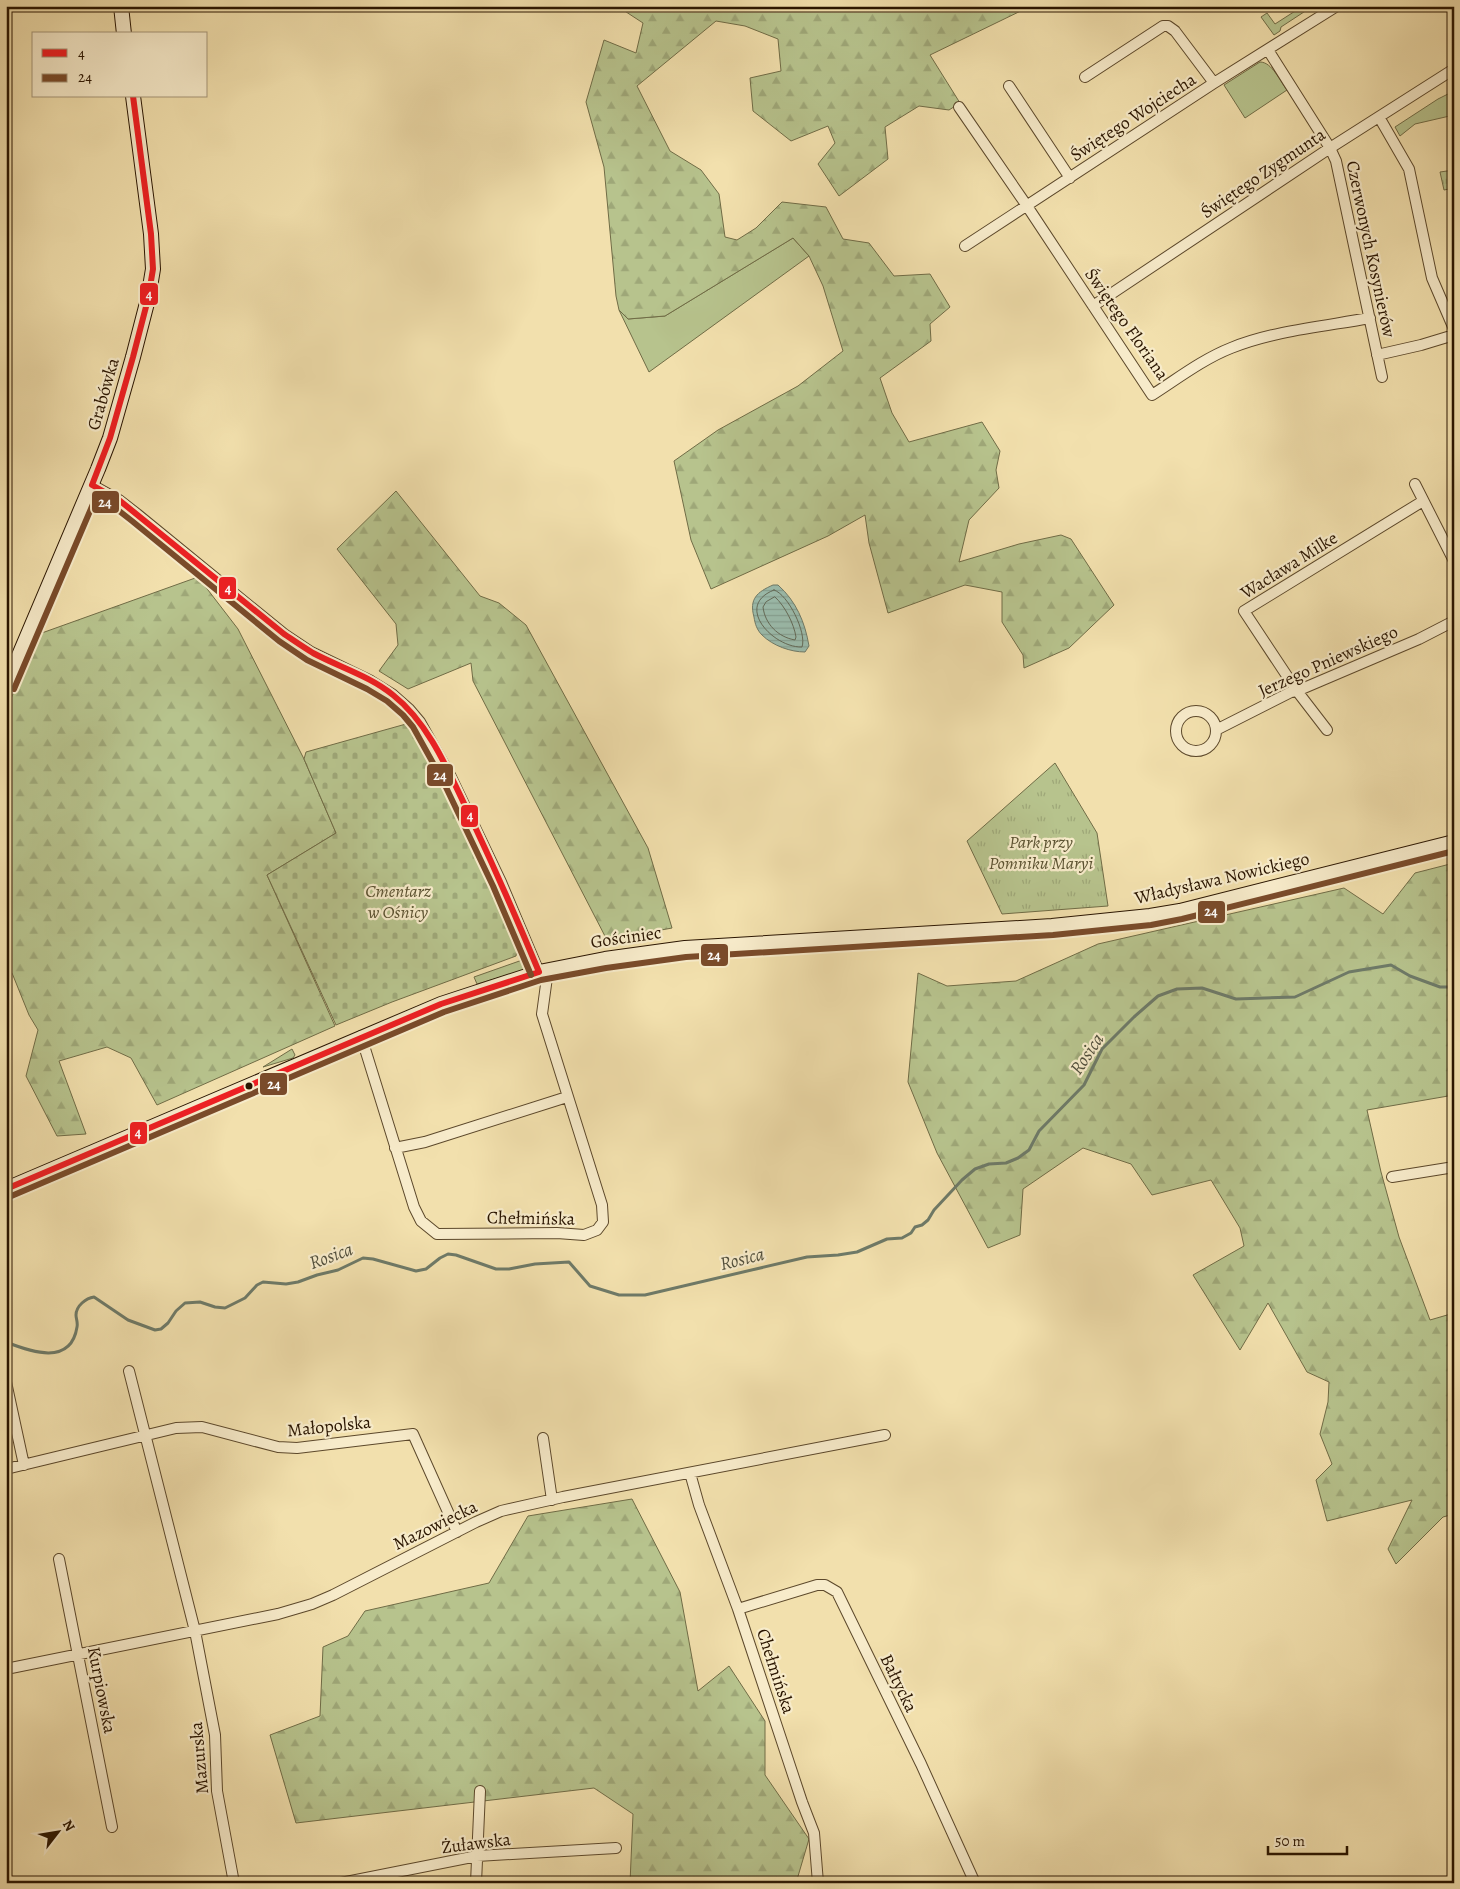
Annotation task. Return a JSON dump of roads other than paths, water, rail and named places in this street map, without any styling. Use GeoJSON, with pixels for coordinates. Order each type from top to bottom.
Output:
{"type":"FeatureCollection","features":[{"type":"Feature","properties":{"kind":"street"},"geometry":{"type":"LineString","coordinates":[[121,6],[124,32]]}},
{"type":"Feature","properties":{"kind":"street","name":"Świętego Wojciecha"},"geometry":{"type":"LineString","coordinates":[[965,246],[1214,83],[1337,6]]}},
{"type":"Feature","properties":{"kind":"street","name":"Świętego Wojciecha"},"geometry":{"type":"LineString","coordinates":[[1085,77],[1163,26],[1168,26],[1175,31],[1214,83]]}},
{"type":"Feature","properties":{"kind":"street","name":"Czerwonych Kosynierów"},"geometry":{"type":"LineString","coordinates":[[1268,50],[1330,148],[1336,161],[1382,377]]}},
{"type":"Feature","properties":{"kind":"street","name":"Świętego Zygmunta"},"geometry":{"type":"LineString","coordinates":[[1093,306],[1330,148],[1454,69]]}},
{"type":"Feature","properties":{"kind":"street","name":"Świętego Wojciecha"},"geometry":{"type":"LineString","coordinates":[[1009,86],[1070,178]]}},
{"type":"Feature","properties":{"kind":"street","name":"Grabówka"},"geometry":{"type":"LineString","coordinates":[[6,686],[92,485],[110,438],[148,299],[153,269],[152,244],[133,98]]}},
{"type":"Feature","properties":{"kind":"street","name":"Świętego Floriana"},"geometry":{"type":"LineString","coordinates":[[959,107],[1152,395],[1231,348],[1268,337],[1370,318]]}},
{"type":"Feature","properties":{"kind":"street"},"geometry":{"type":"LineString","coordinates":[[1379,116],[1409,169],[1432,278],[1454,329]]}},
{"type":"Feature","properties":{"kind":"street","name":"Czerwonych Kosynierów"},"geometry":{"type":"LineString","coordinates":[[1377,355],[1454,335]]}},
{"type":"Feature","properties":{"kind":"street"},"geometry":{"type":"LineString","coordinates":[[1415,484],[1454,561]]}},
{"type":"Feature","properties":{"kind":"street"},"geometry":{"type":"LineString","coordinates":[[92,485],[138,514],[284,634],[311,652],[371,681],[392,694],[409,710],[420,722],[462,800],[543,971]]}},
{"type":"Feature","properties":{"kind":"street","name":"Wacława Milke"},"geometry":{"type":"LineString","coordinates":[[1327,730],[1297,691],[1244,611],[1424,501]]}},
{"type":"Feature","properties":{"kind":"street","name":"Jerzego Pniewskiego"},"geometry":{"type":"LineString","coordinates":[[1216,730],[1291,692],[1419,639],[1454,621]]}},
{"type":"Feature","properties":{"kind":"street","name":"Władysława Nowickiego"},"geometry":{"type":"LineString","coordinates":[[905,934],[1052,926],[1150,916],[1454,842]]}},
{"type":"Feature","properties":{"kind":"street","name":"Gościniec"},"geometry":{"type":"LineString","coordinates":[[6,1189],[361,1036],[441,1004],[543,971],[605,958],[685,948],[905,934]]}},
{"type":"Feature","properties":{"kind":"street","name":"Chełmińska"},"geometry":{"type":"LineString","coordinates":[[361,1036],[414,1207],[421,1221],[437,1234],[557,1233],[584,1235],[597,1230],[602,1222],[602,1205],[542,1014],[543,971]]}},
{"type":"Feature","properties":{"kind":"street"},"geometry":{"type":"LineString","coordinates":[[395,1148],[425,1142],[568,1097]]}},
{"type":"Feature","properties":{"kind":"street"},"geometry":{"type":"LineString","coordinates":[[1392,1177],[1454,1167]]}},
{"type":"Feature","properties":{"kind":"street"},"geometry":{"type":"LineString","coordinates":[[129,1371],[195,1631]]}},
{"type":"Feature","properties":{"kind":"street"},"geometry":{"type":"LineString","coordinates":[[6,1382],[24,1465]]}},
{"type":"Feature","properties":{"kind":"street","name":"Małopolska"},"geometry":{"type":"LineString","coordinates":[[6,1469],[176,1428],[202,1427],[270,1445],[297,1448],[413,1434],[456,1532]]}},
{"type":"Feature","properties":{"kind":"street","name":"Mazowiecka"},"geometry":{"type":"LineString","coordinates":[[6,1669],[278,1614],[312,1604],[501,1511],[885,1435]]}},
{"type":"Feature","properties":{"kind":"street"},"geometry":{"type":"LineString","coordinates":[[542,1438],[552,1500]]}},
{"type":"Feature","properties":{"kind":"street","name":"Chełmińska"},"geometry":{"type":"LineString","coordinates":[[690,1473],[699,1505],[738,1609],[814,1833],[818,1883]]}},
{"type":"Feature","properties":{"kind":"street","name":"Kurpiowska"},"geometry":{"type":"LineString","coordinates":[[59,1559],[112,1827]]}},
{"type":"Feature","properties":{"kind":"street","name":"Bałtycka"},"geometry":{"type":"LineString","coordinates":[[738,1609],[817,1585],[825,1585],[837,1592],[975,1883]]}},
{"type":"Feature","properties":{"kind":"street","name":"Mazurska"},"geometry":{"type":"LineString","coordinates":[[195,1631],[215,1735],[217,1791],[234,1883]]}},
{"type":"Feature","properties":{"kind":"street"},"geometry":{"type":"LineString","coordinates":[[476,1883],[480,1790]]}},
{"type":"Feature","properties":{"kind":"street","name":"Żuławska"},"geometry":{"type":"LineString","coordinates":[[341,1883],[477,1856],[616,1848]]}},
{"type":"Feature","properties":{"kind":"water"},"geometry":{"type":"Polygon","coordinates":[[[773,585],[778,585],[784,591],[799,612],[809,646],[805,652],[788,650],[777,645],[766,639],[758,629],[753,611],[754,601],[759,593],[773,585]]]}},
{"type":"Feature","properties":{"kind":"waterway","name":"Rosica"},"geometry":{"type":"LineString","coordinates":[[6,1342],[38,1352],[58,1352],[67,1347],[73,1339],[77,1327],[76,1312],[82,1303],[94,1297],[128,1320],[155,1330],[161,1329],[168,1323],[176,1311],[185,1303],[200,1302],[225,1308],[245,1298],[257,1285],[263,1282],[286,1284],[298,1282],[338,1270],[363,1258],[416,1271],[426,1269],[448,1254],[496,1269],[569,1262],[590,1286],[619,1295],[645,1295],[807,1257],[857,1252],[887,1239],[902,1238],[911,1233],[915,1227],[922,1225],[928,1220],[934,1210],[975,1169],[989,1164],[1006,1163],[1018,1158],[1029,1150],[1039,1131],[1084,1085],[1102,1049],[1158,996],[1177,989],[1202,988],[1236,999],[1295,997],[1349,972],[1391,965],[1410,976],[1440,987],[1454,987]]}},
{"type":"Feature","properties":{"kind":"park label","name":"Park przy Pomniku Maryi"},"geometry":{"type":"Point","coordinates":[1041,852]}},
{"type":"Feature","properties":{"kind":"park label","name":"Cmentarz w Ośnicy"},"geometry":{"type":"Point","coordinates":[398,901]}}]}
